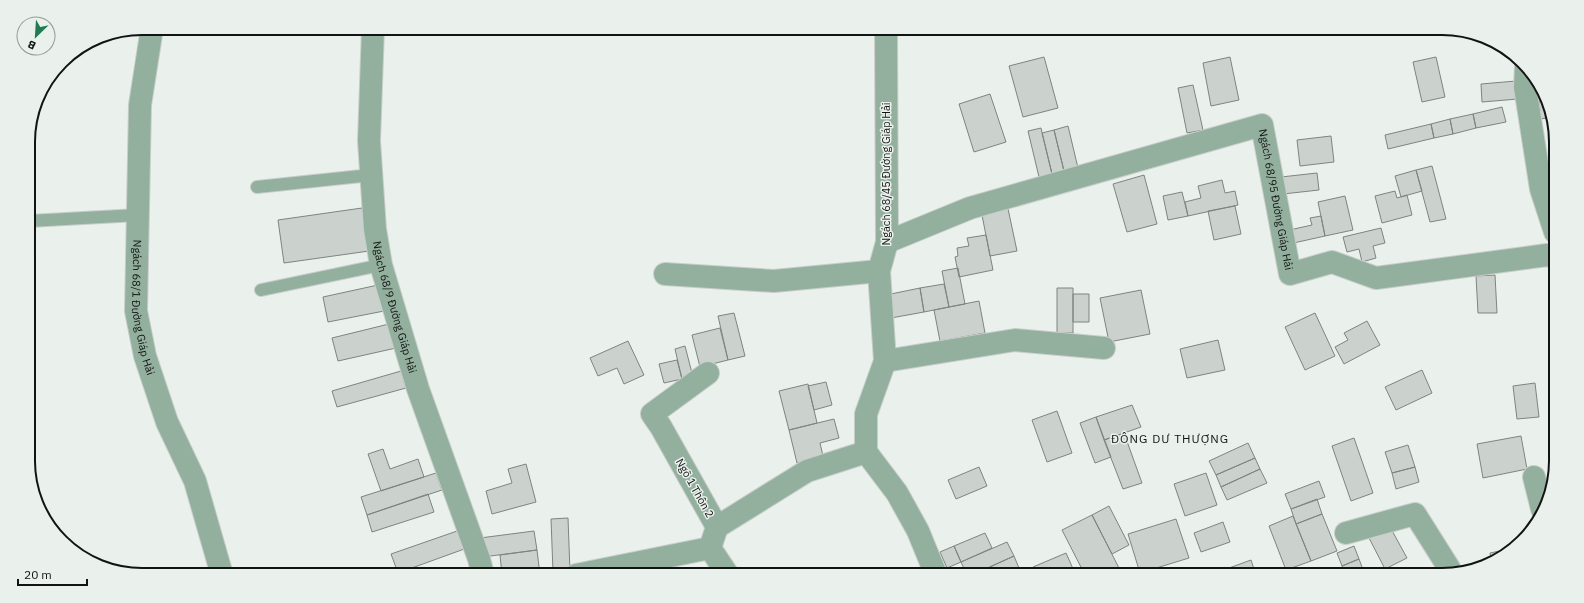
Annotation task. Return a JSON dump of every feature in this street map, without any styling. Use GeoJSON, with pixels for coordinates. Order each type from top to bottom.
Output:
{"type":"FeatureCollection","features":[{"type":"Feature","properties":{"kind":"street","name":"Ngách 68/1 Đường Giáp Hải"},"geometry":{"type":"LineString","coordinates":[[151,35],[140,105],[136,311],[145,356],[167,422],[195,481],[220,568]]}},
{"type":"Feature","properties":{"kind":"street","name":"Ngách 68/9 Đường Giáp Hải"},"geometry":{"type":"LineString","coordinates":[[373,35],[369,141],[375,229],[381,265],[418,389],[481,568]]}},
{"type":"Feature","properties":{"kind":"street","name":"Ngách 68/45 Đường Giáp Hải"},"geometry":{"type":"LineString","coordinates":[[875,35],[886,62]]}},
{"type":"Feature","properties":{"kind":"street","name":"Ngách 68/45 Đường Giáp Hải"},"geometry":{"type":"LineString","coordinates":[[866,452],[866,414],[884,361],[879,271],[888,242],[886,35]]}},
{"type":"Feature","properties":{"kind":"street"},"geometry":{"type":"LineString","coordinates":[[1526,75],[1525,87],[1541,189],[1549,214]]}},
{"type":"Feature","properties":{"kind":"street","name":"Ngách 68/95 Đường Giáp Hải"},"geometry":{"type":"LineString","coordinates":[[888,242],[970,208],[1262,125],[1290,274],[1332,262],[1376,278],[1549,256]]}},
{"type":"Feature","properties":{"kind":"street"},"geometry":{"type":"LineString","coordinates":[[665,274],[774,281],[879,271]]}},
{"type":"Feature","properties":{"kind":"street"},"geometry":{"type":"LineString","coordinates":[[884,361],[1014,340],[1104,348]]}},
{"type":"Feature","properties":{"kind":"street","name":"Ngõ 1 Thôn 2"},"geometry":{"type":"LineString","coordinates":[[708,373],[652,414],[661,427],[717,527],[710,548]]}},
{"type":"Feature","properties":{"kind":"street"},"geometry":{"type":"LineString","coordinates":[[717,527],[808,471],[866,452],[897,493],[918,531],[933,568]]}},
{"type":"Feature","properties":{"kind":"street"},"geometry":{"type":"LineString","coordinates":[[1534,477],[1540,503]]}},
{"type":"Feature","properties":{"kind":"street"},"geometry":{"type":"LineString","coordinates":[[1346,533],[1415,514],[1449,568]]}},
{"type":"Feature","properties":{"kind":"street"},"geometry":{"type":"LineString","coordinates":[[611,568],[710,548],[723,568]]}},
{"type":"Feature","properties":{"kind":"lane"},"geometry":{"type":"LineString","coordinates":[[257,187],[371,175]]}},
{"type":"Feature","properties":{"kind":"lane"},"geometry":{"type":"LineString","coordinates":[[35,221],[138,216]]}},
{"type":"Feature","properties":{"kind":"lane"},"geometry":{"type":"LineString","coordinates":[[261,290],[381,265]]}},
{"type":"Feature","properties":{"kind":"building"},"geometry":{"type":"Polygon","coordinates":[[[1044,57],[1058,108],[1023,117],[1009,66],[1044,57]]]}},
{"type":"Feature","properties":{"kind":"building"},"geometry":{"type":"Polygon","coordinates":[[[1230,57],[1239,100],[1211,106],[1203,63],[1230,57]]]}},
{"type":"Feature","properties":{"kind":"building"},"geometry":{"type":"Polygon","coordinates":[[[1436,57],[1445,97],[1422,102],[1413,62],[1436,57]]]}},
{"type":"Feature","properties":{"kind":"building"},"geometry":{"type":"Polygon","coordinates":[[[1516,81],[1518,99],[1482,102],[1481,84],[1516,81]]]}},
{"type":"Feature","properties":{"kind":"building"},"geometry":{"type":"Polygon","coordinates":[[[1193,85],[1203,130],[1187,133],[1178,88],[1193,85]]]}},
{"type":"Feature","properties":{"kind":"building"},"geometry":{"type":"Polygon","coordinates":[[[990,94],[1006,142],[974,152],[959,104],[990,94]]]}},
{"type":"Feature","properties":{"kind":"building"},"geometry":{"type":"Polygon","coordinates":[[[1539,101],[1541,101],[1546,118],[1541,119],[1539,101]]]}},
{"type":"Feature","properties":{"kind":"building"},"geometry":{"type":"Polygon","coordinates":[[[1502,107],[1506,122],[1476,128],[1473,114],[1502,107]]]}},
{"type":"Feature","properties":{"kind":"building"},"geometry":{"type":"Polygon","coordinates":[[[1473,114],[1476,128],[1453,134],[1450,119],[1473,114]]]}},
{"type":"Feature","properties":{"kind":"building"},"geometry":{"type":"Polygon","coordinates":[[[1450,119],[1453,134],[1434,138],[1431,124],[1450,119]]]}},
{"type":"Feature","properties":{"kind":"building"},"geometry":{"type":"Polygon","coordinates":[[[1431,124],[1434,138],[1388,149],[1385,135],[1431,124]]]}},
{"type":"Feature","properties":{"kind":"building"},"geometry":{"type":"Polygon","coordinates":[[[1068,126],[1078,168],[1064,171],[1054,130],[1068,126]]]}},
{"type":"Feature","properties":{"kind":"building"},"geometry":{"type":"Polygon","coordinates":[[[1041,128],[1052,174],[1039,177],[1028,131],[1041,128]]]}},
{"type":"Feature","properties":{"kind":"building"},"geometry":{"type":"Polygon","coordinates":[[[1054,130],[1064,171],[1052,174],[1042,133],[1054,130]]]}},
{"type":"Feature","properties":{"kind":"building"},"geometry":{"type":"Polygon","coordinates":[[[1331,136],[1334,162],[1300,166],[1297,140],[1331,136]]]}},
{"type":"Feature","properties":{"kind":"building"},"geometry":{"type":"Polygon","coordinates":[[[1432,166],[1446,219],[1430,222],[1416,170],[1432,166]]]}},
{"type":"Feature","properties":{"kind":"building"},"geometry":{"type":"Polygon","coordinates":[[[1416,170],[1422,191],[1401,197],[1395,176],[1416,170]]]}},
{"type":"Feature","properties":{"kind":"building"},"geometry":{"type":"Polygon","coordinates":[[[1317,173],[1319,190],[1283,194],[1281,177],[1317,173]]]}},
{"type":"Feature","properties":{"kind":"building"},"geometry":{"type":"Polygon","coordinates":[[[1144,175],[1157,224],[1127,232],[1113,184],[1144,175]]]}},
{"type":"Feature","properties":{"kind":"building"},"geometry":{"type":"Polygon","coordinates":[[[1222,180],[1225,193],[1235,191],[1238,205],[1188,216],[1185,202],[1201,198],[1198,186],[1222,180]]]}},
{"type":"Feature","properties":{"kind":"building"},"geometry":{"type":"Polygon","coordinates":[[[1395,191],[1397,198],[1407,195],[1412,215],[1382,223],[1375,196],[1395,191]]]}},
{"type":"Feature","properties":{"kind":"building"},"geometry":{"type":"Polygon","coordinates":[[[1182,192],[1188,216],[1168,220],[1163,196],[1182,192]]]}},
{"type":"Feature","properties":{"kind":"building"},"geometry":{"type":"Polygon","coordinates":[[[1345,196],[1353,230],[1325,236],[1318,202],[1345,196]]]}},
{"type":"Feature","properties":{"kind":"building"},"geometry":{"type":"Polygon","coordinates":[[[1007,204],[1017,251],[990,256],[981,210],[1007,204]]]}},
{"type":"Feature","properties":{"kind":"building"},"geometry":{"type":"Polygon","coordinates":[[[1235,206],[1241,234],[1214,240],[1208,211],[1235,206]]]}},
{"type":"Feature","properties":{"kind":"building"},"geometry":{"type":"Polygon","coordinates":[[[362,208],[369,251],[284,263],[278,220],[362,208]]]}},
{"type":"Feature","properties":{"kind":"building"},"geometry":{"type":"Polygon","coordinates":[[[1321,216],[1325,236],[1289,244],[1285,231],[1312,225],[1310,218],[1321,216]]]}},
{"type":"Feature","properties":{"kind":"building"},"geometry":{"type":"Polygon","coordinates":[[[1381,228],[1385,243],[1373,246],[1376,258],[1362,262],[1359,249],[1347,252],[1343,237],[1381,228]]]}},
{"type":"Feature","properties":{"kind":"building"},"geometry":{"type":"Polygon","coordinates":[[[986,235],[993,270],[959,277],[955,257],[958,256],[957,248],[969,246],[967,238],[986,235]]]}},
{"type":"Feature","properties":{"kind":"building"},"geometry":{"type":"Polygon","coordinates":[[[958,268],[965,304],[949,307],[942,271],[958,268]]]}},
{"type":"Feature","properties":{"kind":"building"},"geometry":{"type":"Polygon","coordinates":[[[1495,275],[1497,313],[1478,313],[1476,276],[1495,275]]]}},
{"type":"Feature","properties":{"kind":"building"},"geometry":{"type":"Polygon","coordinates":[[[944,284],[949,307],[924,312],[920,288],[944,284]]]}},
{"type":"Feature","properties":{"kind":"building"},"geometry":{"type":"Polygon","coordinates":[[[378,285],[384,311],[328,322],[323,297],[378,285]]]}},
{"type":"Feature","properties":{"kind":"building"},"geometry":{"type":"Polygon","coordinates":[[[920,288],[924,312],[891,318],[886,295],[920,288]]]}},
{"type":"Feature","properties":{"kind":"building"},"geometry":{"type":"Polygon","coordinates":[[[1057,288],[1073,288],[1073,333],[1057,333],[1057,288]]]}},
{"type":"Feature","properties":{"kind":"building"},"geometry":{"type":"Polygon","coordinates":[[[1141,290],[1150,334],[1109,342],[1100,298],[1141,290]]]}},
{"type":"Feature","properties":{"kind":"building"},"geometry":{"type":"Polygon","coordinates":[[[1073,294],[1089,294],[1089,322],[1073,322],[1073,294]]]}},
{"type":"Feature","properties":{"kind":"building"},"geometry":{"type":"Polygon","coordinates":[[[979,301],[985,333],[940,341],[934,310],[979,301]]]}},
{"type":"Feature","properties":{"kind":"building"},"geometry":{"type":"Polygon","coordinates":[[[734,313],[745,356],[728,360],[718,316],[734,313]]]}},
{"type":"Feature","properties":{"kind":"building"},"geometry":{"type":"Polygon","coordinates":[[[1315,313],[1335,356],[1305,370],[1285,327],[1315,313]]]}},
{"type":"Feature","properties":{"kind":"building"},"geometry":{"type":"Polygon","coordinates":[[[1367,321],[1380,345],[1344,364],[1335,347],[1348,340],[1344,333],[1367,321]]]}},
{"type":"Feature","properties":{"kind":"building"},"geometry":{"type":"Polygon","coordinates":[[[389,324],[396,348],[338,361],[332,338],[389,324]]]}},
{"type":"Feature","properties":{"kind":"building"},"geometry":{"type":"Polygon","coordinates":[[[720,328],[728,360],[700,367],[692,335],[720,328]]]}},
{"type":"Feature","properties":{"kind":"building"},"geometry":{"type":"Polygon","coordinates":[[[1218,340],[1225,370],[1187,378],[1180,349],[1218,340]]]}},
{"type":"Feature","properties":{"kind":"building"},"geometry":{"type":"Polygon","coordinates":[[[628,341],[644,375],[624,384],[617,368],[598,376],[590,358],[628,341]]]}},
{"type":"Feature","properties":{"kind":"building"},"geometry":{"type":"Polygon","coordinates":[[[685,346],[693,377],[682,379],[675,349],[685,346]]]}},
{"type":"Feature","properties":{"kind":"building"},"geometry":{"type":"Polygon","coordinates":[[[677,360],[682,379],[664,383],[659,364],[677,360]]]}},
{"type":"Feature","properties":{"kind":"building"},"geometry":{"type":"Polygon","coordinates":[[[1422,370],[1432,393],[1396,410],[1385,387],[1422,370]]]}},
{"type":"Feature","properties":{"kind":"building"},"geometry":{"type":"Polygon","coordinates":[[[401,371],[406,388],[337,407],[332,391],[401,371]]]}},
{"type":"Feature","properties":{"kind":"building"},"geometry":{"type":"Polygon","coordinates":[[[826,382],[832,405],[814,410],[808,386],[826,382]]]}},
{"type":"Feature","properties":{"kind":"building"},"geometry":{"type":"Polygon","coordinates":[[[1535,383],[1539,417],[1517,419],[1513,386],[1535,383]]]}},
{"type":"Feature","properties":{"kind":"building"},"geometry":{"type":"Polygon","coordinates":[[[808,384],[817,423],[789,430],[779,391],[808,384]]]}},
{"type":"Feature","properties":{"kind":"building"},"geometry":{"type":"Polygon","coordinates":[[[1132,405],[1141,427],[1104,440],[1096,417],[1132,405]]]}},
{"type":"Feature","properties":{"kind":"building"},"geometry":{"type":"Polygon","coordinates":[[[1057,411],[1072,453],[1047,462],[1032,420],[1057,411]]]}},
{"type":"Feature","properties":{"kind":"building"},"geometry":{"type":"Polygon","coordinates":[[[1096,417],[1111,457],[1095,463],[1080,423],[1096,417]]]}},
{"type":"Feature","properties":{"kind":"building"},"geometry":{"type":"Polygon","coordinates":[[[834,419],[839,438],[820,443],[823,456],[797,463],[789,430],[834,419]]]}},
{"type":"Feature","properties":{"kind":"building"},"geometry":{"type":"Polygon","coordinates":[[[1124,433],[1142,483],[1123,489],[1104,440],[1124,433]]]}},
{"type":"Feature","properties":{"kind":"building"},"geometry":{"type":"Polygon","coordinates":[[[1521,436],[1527,469],[1483,478],[1477,444],[1521,436]]]}},
{"type":"Feature","properties":{"kind":"building"},"geometry":{"type":"Polygon","coordinates":[[[1354,438],[1373,493],[1351,501],[1332,446],[1354,438]]]}},
{"type":"Feature","properties":{"kind":"building"},"geometry":{"type":"Polygon","coordinates":[[[1248,443],[1255,458],[1216,475],[1209,461],[1248,443]]]}},
{"type":"Feature","properties":{"kind":"building"},"geometry":{"type":"Polygon","coordinates":[[[1408,445],[1415,467],[1392,473],[1385,452],[1408,445]]]}},
{"type":"Feature","properties":{"kind":"building"},"geometry":{"type":"Polygon","coordinates":[[[383,449],[390,469],[418,459],[424,477],[381,491],[368,454],[383,449]]]}},
{"type":"Feature","properties":{"kind":"building"},"geometry":{"type":"Polygon","coordinates":[[[1255,458],[1260,469],[1221,487],[1216,475],[1255,458]]]}},
{"type":"Feature","properties":{"kind":"building"},"geometry":{"type":"Polygon","coordinates":[[[526,464],[536,502],[492,514],[486,491],[512,483],[508,469],[526,464]]]}},
{"type":"Feature","properties":{"kind":"building"},"geometry":{"type":"Polygon","coordinates":[[[979,467],[987,486],[956,499],[948,480],[979,467]]]}},
{"type":"Feature","properties":{"kind":"building"},"geometry":{"type":"Polygon","coordinates":[[[1415,467],[1419,482],[1396,489],[1392,473],[1415,467]]]}},
{"type":"Feature","properties":{"kind":"building"},"geometry":{"type":"Polygon","coordinates":[[[1260,469],[1267,483],[1227,500],[1221,487],[1260,469]]]}},
{"type":"Feature","properties":{"kind":"building"},"geometry":{"type":"Polygon","coordinates":[[[436,473],[442,490],[367,515],[361,497],[436,473]]]}},
{"type":"Feature","properties":{"kind":"building"},"geometry":{"type":"Polygon","coordinates":[[[1206,473],[1217,505],[1185,516],[1174,484],[1206,473]]]}},
{"type":"Feature","properties":{"kind":"building"},"geometry":{"type":"Polygon","coordinates":[[[1319,481],[1325,497],[1291,509],[1285,494],[1319,481]]]}},
{"type":"Feature","properties":{"kind":"building"},"geometry":{"type":"Polygon","coordinates":[[[428,494],[434,512],[372,532],[367,515],[428,494]]]}},
{"type":"Feature","properties":{"kind":"building"},"geometry":{"type":"Polygon","coordinates":[[[1317,499],[1322,514],[1296,524],[1291,509],[1317,499]]]}},
{"type":"Feature","properties":{"kind":"building"},"geometry":{"type":"Polygon","coordinates":[[[1109,506],[1129,545],[1112,554],[1092,515],[1109,506]]]}},
{"type":"Feature","properties":{"kind":"building"},"geometry":{"type":"Polygon","coordinates":[[[1322,514],[1337,551],[1311,561],[1296,524],[1322,514]]]}},
{"type":"Feature","properties":{"kind":"building"},"geometry":{"type":"Polygon","coordinates":[[[1092,515],[1119,568],[1081,568],[1062,530],[1092,515]]]}},
{"type":"Feature","properties":{"kind":"building"},"geometry":{"type":"Polygon","coordinates":[[[1293,516],[1311,561],[1292,568],[1285,568],[1269,526],[1293,516]]]}},
{"type":"Feature","properties":{"kind":"building"},"geometry":{"type":"Polygon","coordinates":[[[568,518],[570,568],[553,568],[551,519],[568,518]]]}},
{"type":"Feature","properties":{"kind":"building"},"geometry":{"type":"Polygon","coordinates":[[[1176,519],[1189,558],[1156,568],[1138,568],[1128,534],[1176,519]]]}},
{"type":"Feature","properties":{"kind":"building"},"geometry":{"type":"Polygon","coordinates":[[[1223,522],[1230,542],[1201,552],[1194,533],[1223,522]]]}},
{"type":"Feature","properties":{"kind":"building"},"geometry":{"type":"Polygon","coordinates":[[[1389,525],[1407,558],[1384,568],[1368,536],[1389,525]]]}},
{"type":"Feature","properties":{"kind":"building"},"geometry":{"type":"Polygon","coordinates":[[[460,530],[467,548],[412,568],[396,568],[391,554],[460,530]]]}},
{"type":"Feature","properties":{"kind":"building"},"geometry":{"type":"Polygon","coordinates":[[[534,531],[537,550],[483,557],[480,538],[534,531]]]}},
{"type":"Feature","properties":{"kind":"building"},"geometry":{"type":"Polygon","coordinates":[[[985,533],[992,548],[961,562],[954,546],[985,533]]]}},
{"type":"Feature","properties":{"kind":"building"},"geometry":{"type":"Polygon","coordinates":[[[1007,542],[1014,556],[987,568],[964,568],[961,562],[1007,542]]]}},
{"type":"Feature","properties":{"kind":"building"},"geometry":{"type":"Polygon","coordinates":[[[954,546],[961,562],[947,568],[940,552],[954,546]]]}},
{"type":"Feature","properties":{"kind":"building"},"geometry":{"type":"Polygon","coordinates":[[[1354,546],[1359,559],[1342,566],[1337,553],[1354,546]]]}},
{"type":"Feature","properties":{"kind":"building"},"geometry":{"type":"Polygon","coordinates":[[[537,550],[539,568],[501,568],[500,555],[537,550]]]}},
{"type":"Feature","properties":{"kind":"building"},"geometry":{"type":"Polygon","coordinates":[[[1500,551],[1491,556],[1490,553],[1500,551]]]}},
{"type":"Feature","properties":{"kind":"building"},"geometry":{"type":"Polygon","coordinates":[[[1066,553],[1073,568],[1034,568],[1066,553]]]}},
{"type":"Feature","properties":{"kind":"building"},"geometry":{"type":"Polygon","coordinates":[[[1014,556],[1019,568],[987,568],[1014,556]]]}},
{"type":"Feature","properties":{"kind":"building"},"geometry":{"type":"Polygon","coordinates":[[[1359,559],[1362,568],[1343,568],[1342,566],[1359,559]]]}},
{"type":"Feature","properties":{"kind":"building"},"geometry":{"type":"Polygon","coordinates":[[[1251,560],[1254,568],[1229,568],[1251,560]]]}},
{"type":"Feature","properties":{"kind":"building"},"geometry":{"type":"Polygon","coordinates":[[[660,564],[661,568],[647,568],[660,564]]]}},
{"type":"Feature","properties":{"kind":"district","name":"ĐÔNG DƯ THƯỢNG"},"geometry":{"type":"Point","coordinates":[1170,438]}}]}
